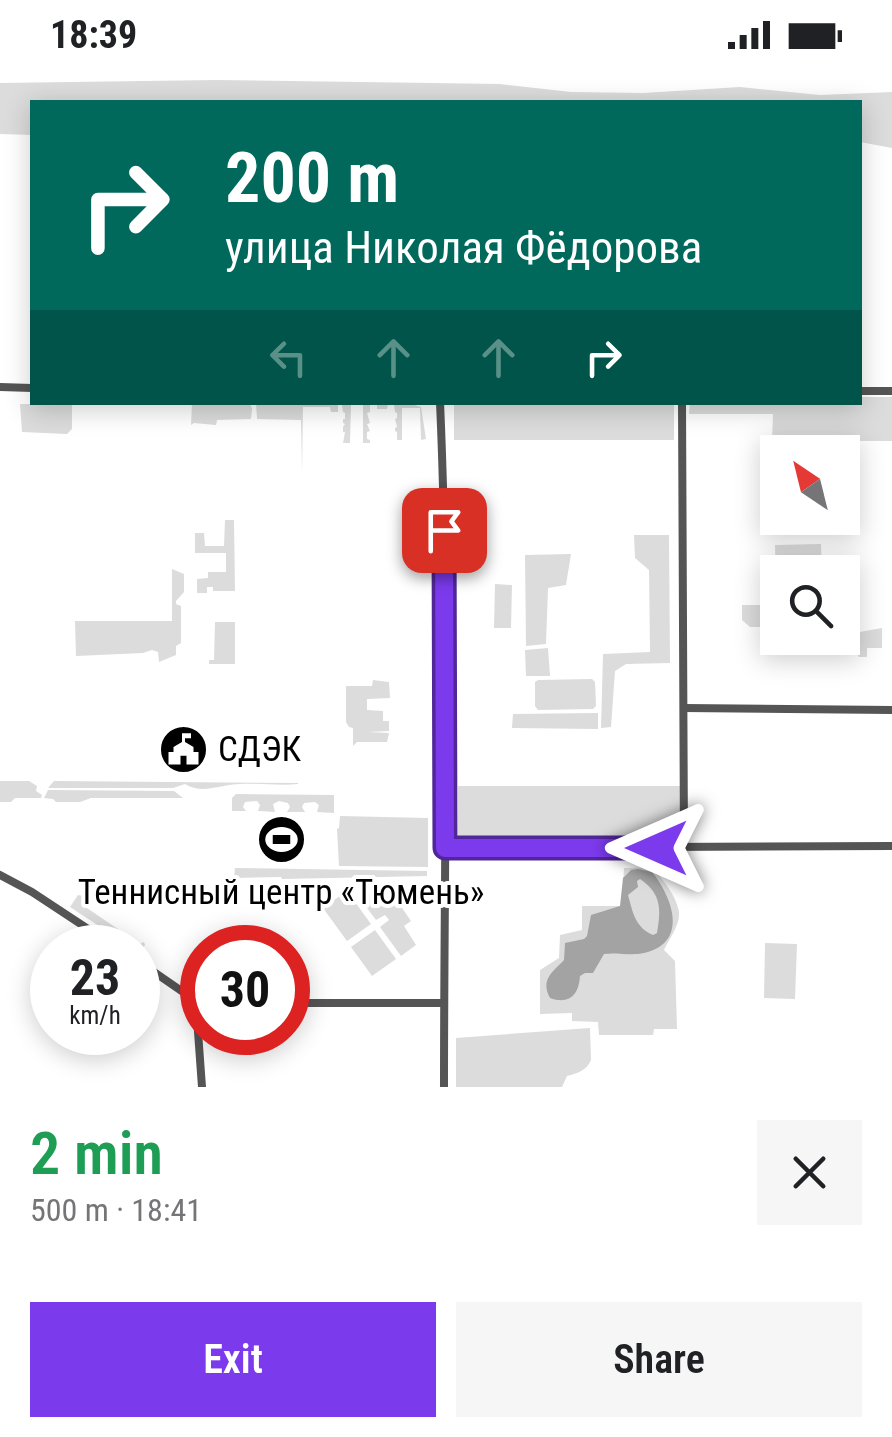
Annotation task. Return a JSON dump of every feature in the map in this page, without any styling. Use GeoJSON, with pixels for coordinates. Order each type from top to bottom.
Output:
{"type":"FeatureCollection","features":[{"type":"Feature","properties":{"kind":"street"},"geometry":{"type":"LineString","coordinates":[[0,388],[30,388]]}},
{"type":"Feature","properties":{"kind":"street"},"geometry":{"type":"LineString","coordinates":[[862,391],[892,391]]}},
{"type":"Feature","properties":{"kind":"street"},"geometry":{"type":"LineString","coordinates":[[440,405],[445,570],[444,1087]]}},
{"type":"Feature","properties":{"kind":"street"},"geometry":{"type":"LineString","coordinates":[[682,405],[684,847]]}},
{"type":"Feature","properties":{"kind":"street"},"geometry":{"type":"LineString","coordinates":[[684,708],[892,710]]}},
{"type":"Feature","properties":{"kind":"street"},"geometry":{"type":"LineString","coordinates":[[445,848],[892,846]]}},
{"type":"Feature","properties":{"kind":"street"},"geometry":{"type":"LineString","coordinates":[[0,876],[82,925]]}},
{"type":"Feature","properties":{"kind":"street"},"geometry":{"type":"LineString","coordinates":[[310,1003],[444,1004]]}},
{"type":"Feature","properties":{"kind":"street"},"geometry":{"type":"LineString","coordinates":[[201,1055],[202,1087]]}},
{"type":"Feature","properties":{"kind":"shaded area"},"geometry":{"type":"Polygon","coordinates":[[[217,80],[500,84],[571,92],[643,93],[740,87],[820,95],[892,92],[892,148],[862,142],[862,100],[30,100],[30,135],[0,134],[0,83],[217,80]]]}},
{"type":"Feature","properties":{"kind":"shaded area"},"geometry":{"type":"Polygon","coordinates":[[[862,397],[892,397],[892,441],[860,441],[860,435],[772,435],[773,414],[689,414],[690,405],[862,405],[862,397]]]}},
{"type":"Feature","properties":{"kind":"shaded area"},"geometry":{"type":"Polygon","coordinates":[[[20,404],[72,405],[72,429],[67,434],[22,432],[20,404]]]}},
{"type":"Feature","properties":{"kind":"shaded area"},"geometry":{"type":"Polygon","coordinates":[[[192,405],[251,405],[252,409],[251,419],[191,425],[192,405]]]}},
{"type":"Feature","properties":{"kind":"shaded area"},"geometry":{"type":"Polygon","coordinates":[[[256,405],[338,405],[338,412],[331,412],[330,407],[303,407],[302,472],[301,420],[257,419],[256,405]]]}},
{"type":"Feature","properties":{"kind":"shaded area"},"geometry":{"type":"Polygon","coordinates":[[[342,405],[351,405],[350,443],[343,443],[342,405]]]}},
{"type":"Feature","properties":{"kind":"shaded area"},"geometry":{"type":"Polygon","coordinates":[[[363,405],[370,405],[370,443],[363,443],[363,405]]]}},
{"type":"Feature","properties":{"kind":"shaded area"},"geometry":{"type":"Polygon","coordinates":[[[394,405],[421,407],[426,439],[421,440],[420,408],[402,408],[402,440],[397,440],[394,405]]]}},
{"type":"Feature","properties":{"kind":"shaded area"},"geometry":{"type":"Polygon","coordinates":[[[454,405],[674,405],[674,440],[454,440],[454,405]]]}},
{"type":"Feature","properties":{"kind":"shaded area"},"geometry":{"type":"Polygon","coordinates":[[[225,520],[234,520],[235,591],[213,591],[213,587],[207,587],[207,593],[197,593],[197,579],[208,578],[208,572],[226,572],[226,553],[195,553],[195,533],[204,533],[205,546],[224,546],[225,520]]]}},
{"type":"Feature","properties":{"kind":"shaded area"},"geometry":{"type":"Polygon","coordinates":[[[634,535],[669,535],[670,663],[626,664],[615,671],[611,727],[601,728],[603,654],[650,652],[649,570],[635,558],[634,535]]]}},
{"type":"Feature","properties":{"kind":"shaded area"},"geometry":{"type":"Polygon","coordinates":[[[821,544],[821,555],[775,555],[775,545],[821,544]]]}},
{"type":"Feature","properties":{"kind":"shaded area"},"geometry":{"type":"Polygon","coordinates":[[[571,554],[566,585],[548,588],[546,644],[526,646],[525,555],[571,554]]]}},
{"type":"Feature","properties":{"kind":"shaded area"},"geometry":{"type":"Polygon","coordinates":[[[172,569],[184,574],[184,592],[176,601],[181,606],[181,643],[176,646],[176,655],[159,662],[158,652],[152,650],[76,656],[75,621],[172,621],[172,569]]]}},
{"type":"Feature","properties":{"kind":"shaded area"},"geometry":{"type":"Polygon","coordinates":[[[495,584],[512,585],[511,628],[494,628],[495,584]]]}},
{"type":"Feature","properties":{"kind":"shaded area"},"geometry":{"type":"Polygon","coordinates":[[[742,605],[760,605],[760,627],[750,627],[742,620],[742,605]]]}},
{"type":"Feature","properties":{"kind":"shaded area"},"geometry":{"type":"Polygon","coordinates":[[[215,622],[235,622],[235,664],[209,664],[209,660],[214,660],[215,622]]]}},
{"type":"Feature","properties":{"kind":"shaded area"},"geometry":{"type":"Polygon","coordinates":[[[882,628],[882,648],[867,648],[867,657],[859,657],[860,632],[882,628]]]}},
{"type":"Feature","properties":{"kind":"shaded area"},"geometry":{"type":"Polygon","coordinates":[[[548,648],[550,676],[526,676],[525,650],[548,648]]]}},
{"type":"Feature","properties":{"kind":"shaded area"},"geometry":{"type":"Polygon","coordinates":[[[592,679],[596,706],[593,709],[538,710],[535,706],[538,680],[592,679]]]}},
{"type":"Feature","properties":{"kind":"shaded area"},"geometry":{"type":"Polygon","coordinates":[[[373,680],[389,682],[390,698],[367,699],[367,710],[383,711],[389,731],[368,732],[389,733],[387,742],[357,742],[353,746],[353,728],[346,722],[346,686],[372,686],[373,680]]]}},
{"type":"Feature","properties":{"kind":"shaded area"},"geometry":{"type":"Polygon","coordinates":[[[598,713],[598,729],[512,728],[513,714],[598,713]]]}},
{"type":"Feature","properties":{"kind":"shaded area"},"geometry":{"type":"Polygon","coordinates":[[[0,781],[29,781],[37,786],[41,798],[0,802],[0,781]]]}},
{"type":"Feature","properties":{"kind":"shaded area"},"geometry":{"type":"Polygon","coordinates":[[[54,781],[298,784],[240,784],[205,789],[185,784],[173,788],[48,788],[54,781]]]}},
{"type":"Feature","properties":{"kind":"shaded area"},"geometry":{"type":"Polygon","coordinates":[[[458,786],[681,786],[681,840],[458,840],[458,786]]]}},
{"type":"Feature","properties":{"kind":"shaded area"},"geometry":{"type":"Polygon","coordinates":[[[48,790],[174,791],[183,798],[56,802],[44,798],[48,790]]]}},
{"type":"Feature","properties":{"kind":"shaded area"},"geometry":{"type":"Polygon","coordinates":[[[236,794],[334,795],[334,813],[317,812],[319,805],[315,802],[304,803],[305,812],[287,812],[288,803],[279,801],[273,804],[275,812],[258,811],[257,801],[245,802],[246,811],[232,811],[236,794]]]}},
{"type":"Feature","properties":{"kind":"shaded area"},"geometry":{"type":"Polygon","coordinates":[[[340,816],[428,818],[428,867],[339,866],[340,816]]]}},
{"type":"Feature","properties":{"kind":"shaded area"},"geometry":{"type":"Polygon","coordinates":[[[235,868],[427,871],[427,876],[234,878],[235,868]]]}},
{"type":"Feature","properties":{"kind":"shaded area"},"geometry":{"type":"Polygon","coordinates":[[[624,868],[653,870],[668,887],[679,913],[664,950],[675,961],[677,1029],[654,1029],[653,1035],[599,1035],[598,1022],[572,1021],[572,1013],[540,1014],[540,970],[559,958],[560,935],[582,930],[582,906],[622,906],[624,868]]]}},
{"type":"Feature","properties":{"kind":"shaded area"},"geometry":{"type":"Polygon","coordinates":[[[631,870],[652,872],[666,894],[673,918],[667,940],[644,953],[604,954],[593,973],[580,976],[572,997],[550,998],[547,981],[564,960],[565,943],[587,936],[591,915],[620,906],[623,878],[631,870]],[[640,879],[638,887],[628,895],[638,924],[653,935],[657,933],[659,910],[640,879]]]}},
{"type":"Feature","properties":{"kind":"shaded area"},"geometry":{"type":"Polygon","coordinates":[[[347,891],[371,924],[347,941],[323,908],[347,891]]]}},
{"type":"Feature","properties":{"kind":"shaded area"},"geometry":{"type":"Polygon","coordinates":[[[373,891],[384,907],[396,899],[411,921],[404,926],[416,945],[401,956],[380,927],[389,920],[385,915],[376,920],[361,900],[373,891]]]}},
{"type":"Feature","properties":{"kind":"shaded area"},"geometry":{"type":"Polygon","coordinates":[[[78,895],[83,896],[81,904],[112,925],[97,925],[70,907],[78,895]]]}},
{"type":"Feature","properties":{"kind":"shaded area"},"geometry":{"type":"Polygon","coordinates":[[[375,930],[396,959],[372,976],[351,947],[375,930]]]}},
{"type":"Feature","properties":{"kind":"shaded area"},"geometry":{"type":"Polygon","coordinates":[[[765,943],[797,944],[795,999],[764,998],[765,943]]]}},
{"type":"Feature","properties":{"kind":"shaded area"},"geometry":{"type":"Polygon","coordinates":[[[590,1028],[591,1060],[578,1073],[567,1076],[562,1087],[456,1087],[456,1038],[590,1028]]]}},
{"type":"Feature","properties":{"kind":"place","name":"СДЭК"},"geometry":{"type":"Point","coordinates":[183,749]}},
{"type":"Feature","properties":{"kind":"place","name":"Теннисный центр «Тюмень»"},"geometry":{"type":"Point","coordinates":[281,840]}},
{"type":"Feature","properties":{"kind":"route"},"geometry":{"type":"LineString","coordinates":[[444,530],[445,848],[657,848]]}}]}
